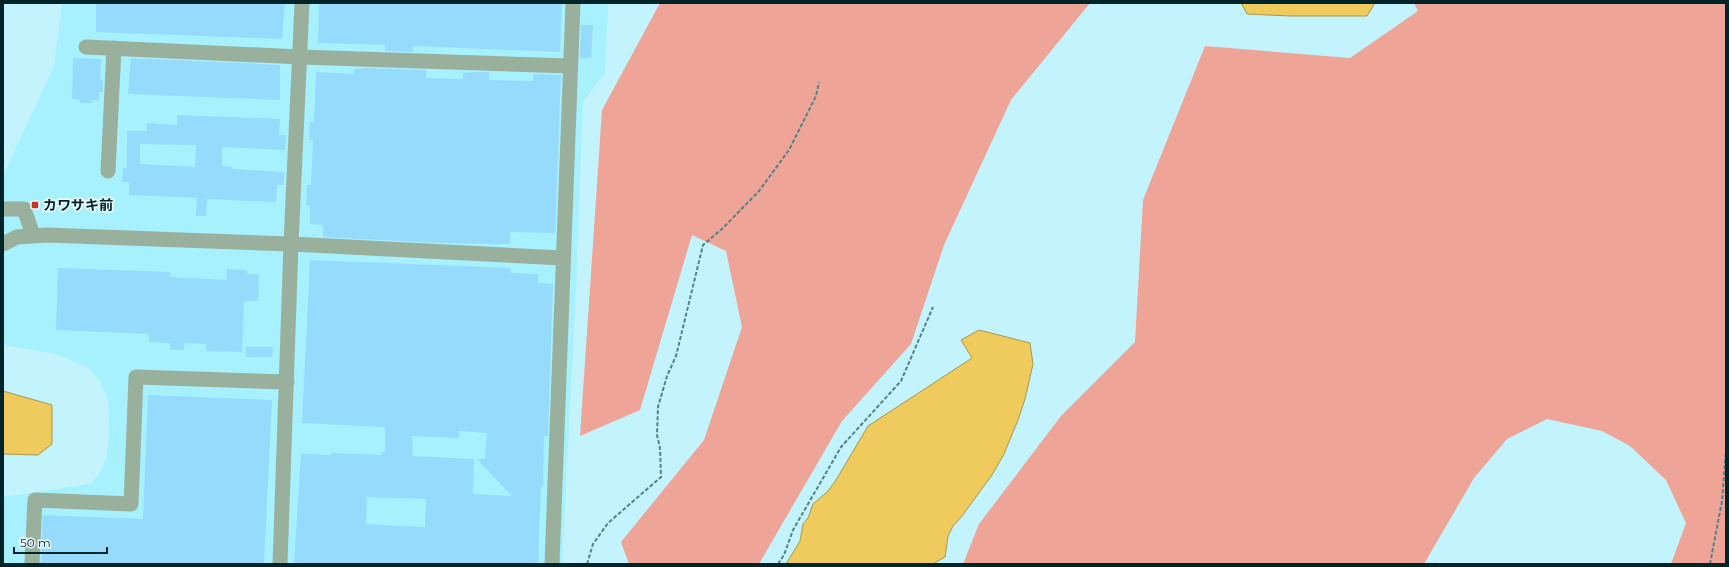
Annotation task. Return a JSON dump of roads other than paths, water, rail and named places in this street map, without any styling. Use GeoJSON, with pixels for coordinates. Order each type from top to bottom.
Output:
{"type":"FeatureCollection","features":[{"type":"Feature","properties":{"kind":"street"},"geometry":{"type":"LineString","coordinates":[[280,564],[291,244],[302,3]]}},
{"type":"Feature","properties":{"kind":"street"},"geometry":{"type":"LineString","coordinates":[[552,564],[573,3]]}},
{"type":"Feature","properties":{"kind":"street"},"geometry":{"type":"LineString","coordinates":[[86,47],[570,66]]}},
{"type":"Feature","properties":{"kind":"street"},"geometry":{"type":"LineString","coordinates":[[108,171],[114,48]]}},
{"type":"Feature","properties":{"kind":"street"},"geometry":{"type":"LineString","coordinates":[[3,209],[24,209],[40,235]]}},
{"type":"Feature","properties":{"kind":"street"},"geometry":{"type":"LineString","coordinates":[[3,241],[17,237],[40,235],[291,244],[563,258]]}},
{"type":"Feature","properties":{"kind":"street"},"geometry":{"type":"LineString","coordinates":[[32,564],[35,500],[131,504],[136,377],[287,382]]}},
{"type":"Feature","properties":{"kind":"place","name":"カワサキ前"},"geometry":{"type":"Point","coordinates":[35,205]}}]}
